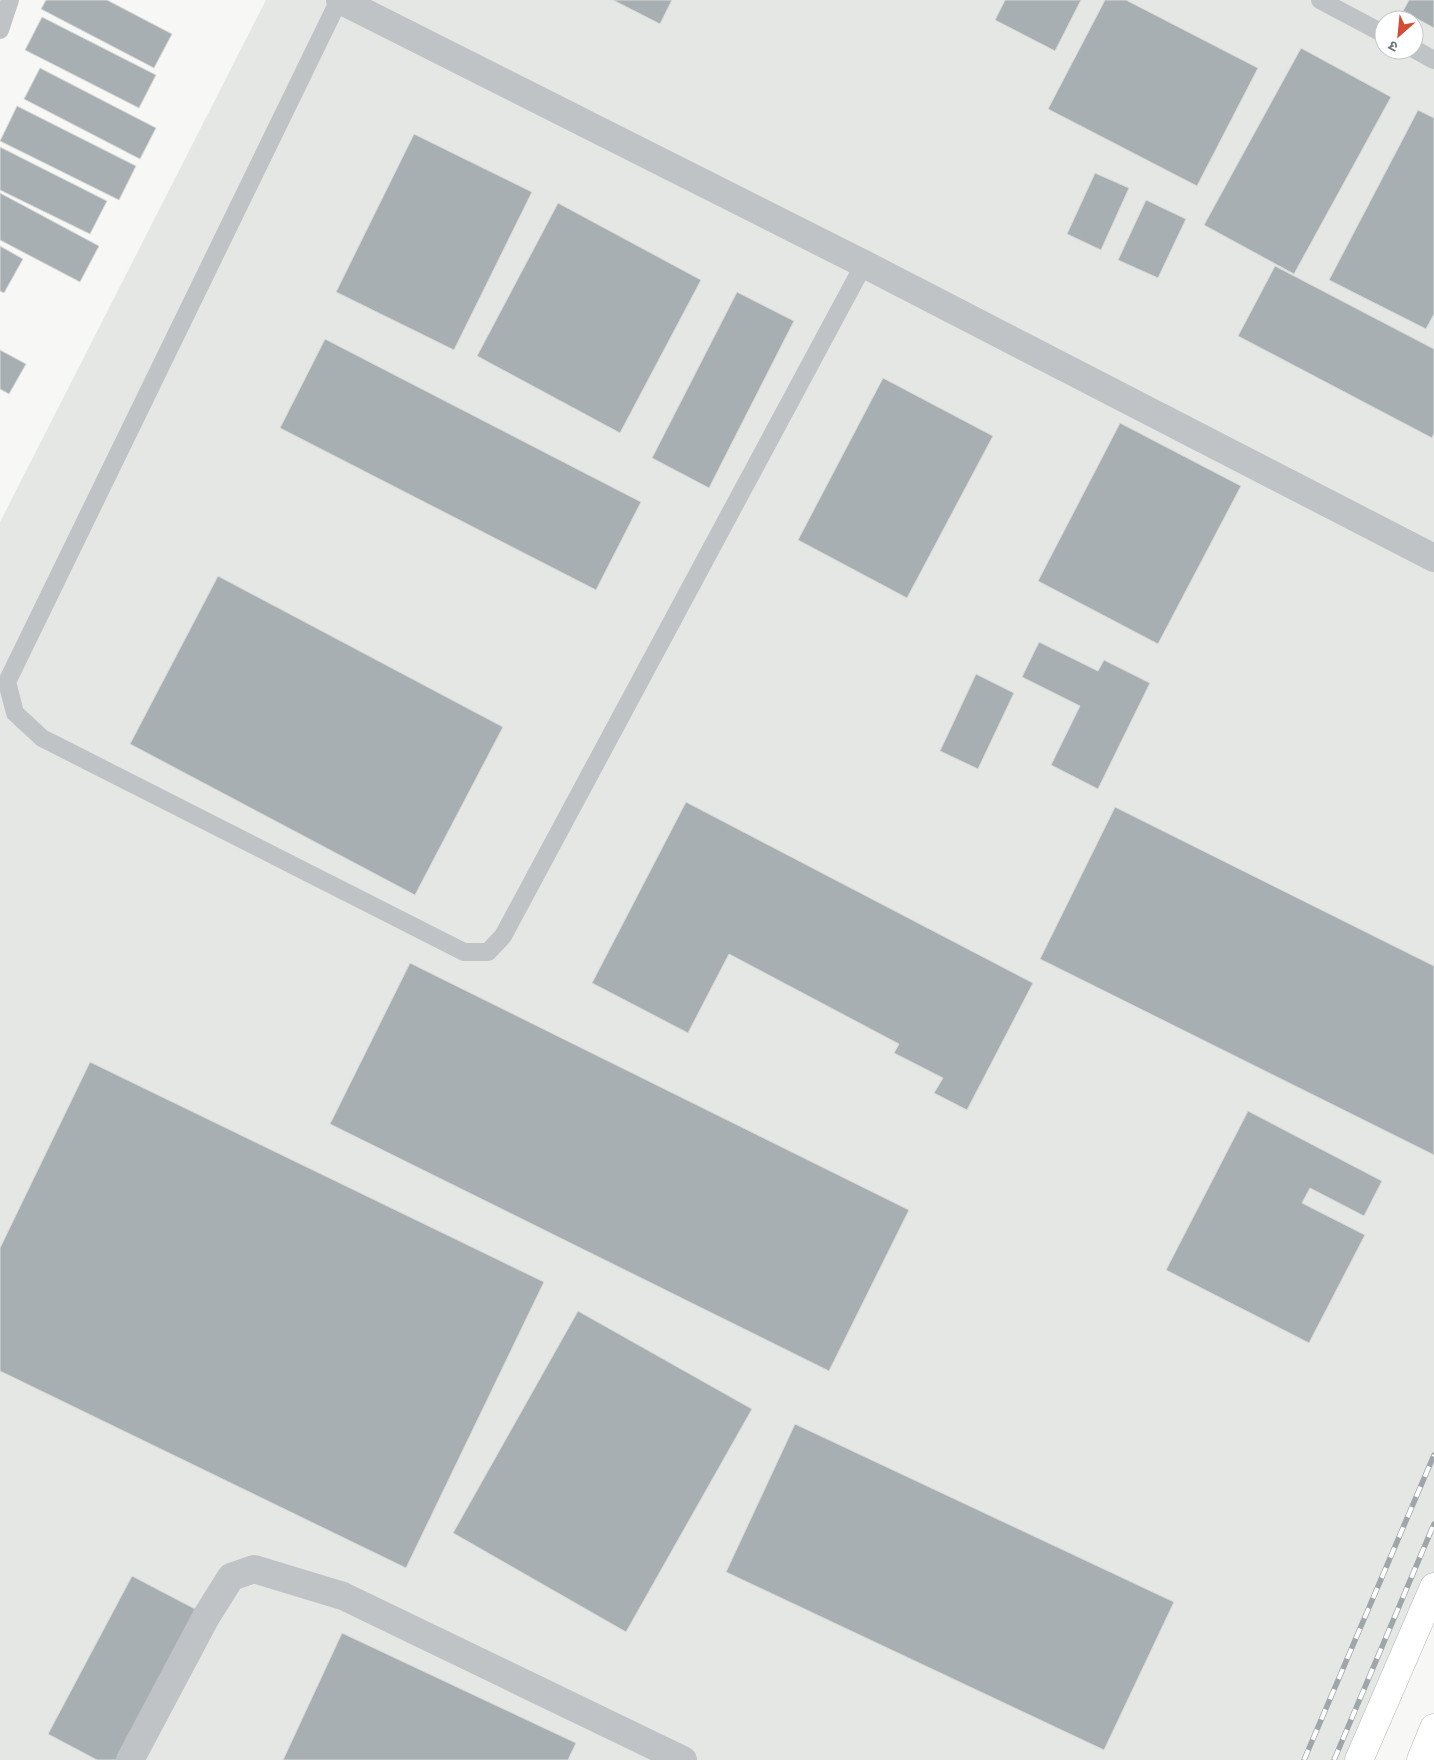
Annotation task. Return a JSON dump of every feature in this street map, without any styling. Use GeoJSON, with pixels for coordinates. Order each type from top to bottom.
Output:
{"type":"FeatureCollection","features":[{"type":"Feature","properties":{"kind":"main road"},"geometry":{"type":"LineString","coordinates":[[1360,1760],[1434,1587]]}},
{"type":"Feature","properties":{"kind":"main road"},"geometry":{"type":"LineString","coordinates":[[1420,1760],[1434,1728]]}},
{"type":"Feature","properties":{"kind":"street"},"geometry":{"type":"LineString","coordinates":[[339,0],[864,264],[1434,558]]}},
{"type":"Feature","properties":{"kind":"street"},"geometry":{"type":"LineString","coordinates":[[130,1760],[206,1617],[231,1577],[254,1569],[343,1596],[683,1760]]}},
{"type":"Feature","properties":{"kind":"lane"},"geometry":{"type":"LineString","coordinates":[[0,30],[10,0]]}},
{"type":"Feature","properties":{"kind":"lane"},"geometry":{"type":"LineString","coordinates":[[339,0],[7,682],[15,713],[42,738],[455,948],[464,952],[488,952],[503,936],[864,264]]}},
{"type":"Feature","properties":{"kind":"lane"},"geometry":{"type":"LineString","coordinates":[[1320,0],[1374,29]]}},
{"type":"Feature","properties":{"kind":"shaded area"},"geometry":{"type":"Polygon","coordinates":[[[266,0],[1434,0],[1434,1599],[1367,1760],[0,1760],[0,522],[266,0]]]}},
{"type":"Feature","properties":{"kind":"building"},"geometry":{"type":"Polygon","coordinates":[[[46,0],[107,0],[172,34],[154,68],[41,9],[46,0]]]}},
{"type":"Feature","properties":{"kind":"building"},"geometry":{"type":"Polygon","coordinates":[[[613,0],[672,0],[660,24],[613,0]]]}},
{"type":"Feature","properties":{"kind":"building"},"geometry":{"type":"Polygon","coordinates":[[[1005,0],[1081,0],[1055,51],[995,20],[1005,0]]]}},
{"type":"Feature","properties":{"kind":"building"},"geometry":{"type":"Polygon","coordinates":[[[1105,0],[1126,0],[1258,68],[1197,186],[1048,109],[1105,0]]]}},
{"type":"Feature","properties":{"kind":"building"},"geometry":{"type":"Polygon","coordinates":[[[1409,0],[1434,0],[1434,28],[1424,23],[1424,10],[1404,10],[1409,0]]]}},
{"type":"Feature","properties":{"kind":"building"},"geometry":{"type":"Polygon","coordinates":[[[42,17],[156,75],[139,108],[25,50],[42,17]]]}},
{"type":"Feature","properties":{"kind":"building"},"geometry":{"type":"Polygon","coordinates":[[[1301,48],[1391,97],[1294,274],[1204,225],[1301,48]]]}},
{"type":"Feature","properties":{"kind":"building"},"geometry":{"type":"Polygon","coordinates":[[[40,68],[156,128],[140,159],[24,99],[40,68]]]}},
{"type":"Feature","properties":{"kind":"building"},"geometry":{"type":"Polygon","coordinates":[[[17,106],[136,166],[119,200],[0,141],[17,106]]]}},
{"type":"Feature","properties":{"kind":"building"},"geometry":{"type":"Polygon","coordinates":[[[1418,110],[1434,118],[1434,314],[1426,329],[1329,280],[1418,110]]]}},
{"type":"Feature","properties":{"kind":"building"},"geometry":{"type":"Polygon","coordinates":[[[414,134],[532,192],[454,350],[336,292],[414,134]]]}},
{"type":"Feature","properties":{"kind":"building"},"geometry":{"type":"Polygon","coordinates":[[[0,147],[107,201],[90,234],[0,190],[0,147]]]}},
{"type":"Feature","properties":{"kind":"building"},"geometry":{"type":"Polygon","coordinates":[[[1095,173],[1129,188],[1101,250],[1067,234],[1095,173]]]}},
{"type":"Feature","properties":{"kind":"building"},"geometry":{"type":"Polygon","coordinates":[[[0,193],[99,246],[80,282],[0,240],[0,193]]]}},
{"type":"Feature","properties":{"kind":"building"},"geometry":{"type":"Polygon","coordinates":[[[1146,200],[1186,219],[1158,278],[1118,260],[1146,200]]]}},
{"type":"Feature","properties":{"kind":"building"},"geometry":{"type":"Polygon","coordinates":[[[558,203],[701,280],[620,433],[477,356],[558,203]]]}},
{"type":"Feature","properties":{"kind":"building"},"geometry":{"type":"Polygon","coordinates":[[[0,246],[23,259],[4,293],[0,291],[0,246]]]}},
{"type":"Feature","properties":{"kind":"building"},"geometry":{"type":"Polygon","coordinates":[[[1275,266],[1434,349],[1434,433],[1432,438],[1238,336],[1275,266]]]}},
{"type":"Feature","properties":{"kind":"building"},"geometry":{"type":"Polygon","coordinates":[[[737,292],[794,321],[709,488],[652,458],[737,292]]]}},
{"type":"Feature","properties":{"kind":"building"},"geometry":{"type":"Polygon","coordinates":[[[325,339],[641,502],[596,590],[280,428],[325,339]]]}},
{"type":"Feature","properties":{"kind":"building"},"geometry":{"type":"Polygon","coordinates":[[[0,350],[26,364],[9,394],[0,389],[0,350]]]}},
{"type":"Feature","properties":{"kind":"building"},"geometry":{"type":"Polygon","coordinates":[[[883,378],[993,436],[907,598],[798,540],[883,378]]]}},
{"type":"Feature","properties":{"kind":"building"},"geometry":{"type":"Polygon","coordinates":[[[1120,423],[1241,486],[1158,644],[1038,581],[1120,423]]]}},
{"type":"Feature","properties":{"kind":"building"},"geometry":{"type":"Polygon","coordinates":[[[218,576],[503,727],[415,895],[130,744],[218,576]]]}},
{"type":"Feature","properties":{"kind":"building"},"geometry":{"type":"Polygon","coordinates":[[[1039,642],[1098,671],[1104,660],[1150,683],[1098,789],[1051,765],[1080,706],[1022,677],[1039,642]]]}},
{"type":"Feature","properties":{"kind":"building"},"geometry":{"type":"Polygon","coordinates":[[[976,674],[1014,693],[978,769],[940,751],[976,674]]]}},
{"type":"Feature","properties":{"kind":"building"},"geometry":{"type":"Polygon","coordinates":[[[686,802],[1033,983],[967,1110],[934,1093],[943,1078],[894,1053],[899,1044],[729,954],[688,1033],[592,983],[686,802]]]}},
{"type":"Feature","properties":{"kind":"building"},"geometry":{"type":"Polygon","coordinates":[[[1115,807],[1434,966],[1434,1155],[1040,959],[1115,807]]]}},
{"type":"Feature","properties":{"kind":"building"},"geometry":{"type":"Polygon","coordinates":[[[410,963],[909,1210],[829,1371],[330,1124],[410,963]]]}},
{"type":"Feature","properties":{"kind":"building"},"geometry":{"type":"Polygon","coordinates":[[[90,1062],[544,1282],[406,1568],[0,1371],[0,1248],[90,1062]]]}},
{"type":"Feature","properties":{"kind":"building"},"geometry":{"type":"Polygon","coordinates":[[[1248,1111],[1382,1181],[1364,1216],[1310,1188],[1302,1203],[1365,1235],[1309,1343],[1166,1270],[1248,1111]]]}},
{"type":"Feature","properties":{"kind":"building"},"geometry":{"type":"Polygon","coordinates":[[[578,1311],[752,1409],[626,1632],[453,1533],[578,1311]]]}},
{"type":"Feature","properties":{"kind":"building"},"geometry":{"type":"Polygon","coordinates":[[[795,1424],[1174,1602],[1104,1750],[726,1572],[795,1424]]]}},
{"type":"Feature","properties":{"kind":"building"},"geometry":{"type":"Polygon","coordinates":[[[132,1576],[197,1610],[117,1760],[97,1760],[48,1734],[132,1576]]]}},
{"type":"Feature","properties":{"kind":"building"},"geometry":{"type":"Polygon","coordinates":[[[342,1633],[576,1743],[568,1760],[283,1760],[342,1633]]]}},
{"type":"Feature","properties":{"kind":"railway"},"geometry":{"type":"LineString","coordinates":[[1304,1760],[1434,1455]]}},
{"type":"Feature","properties":{"kind":"railway"},"geometry":{"type":"LineString","coordinates":[[1334,1760],[1434,1524]]}}]}
